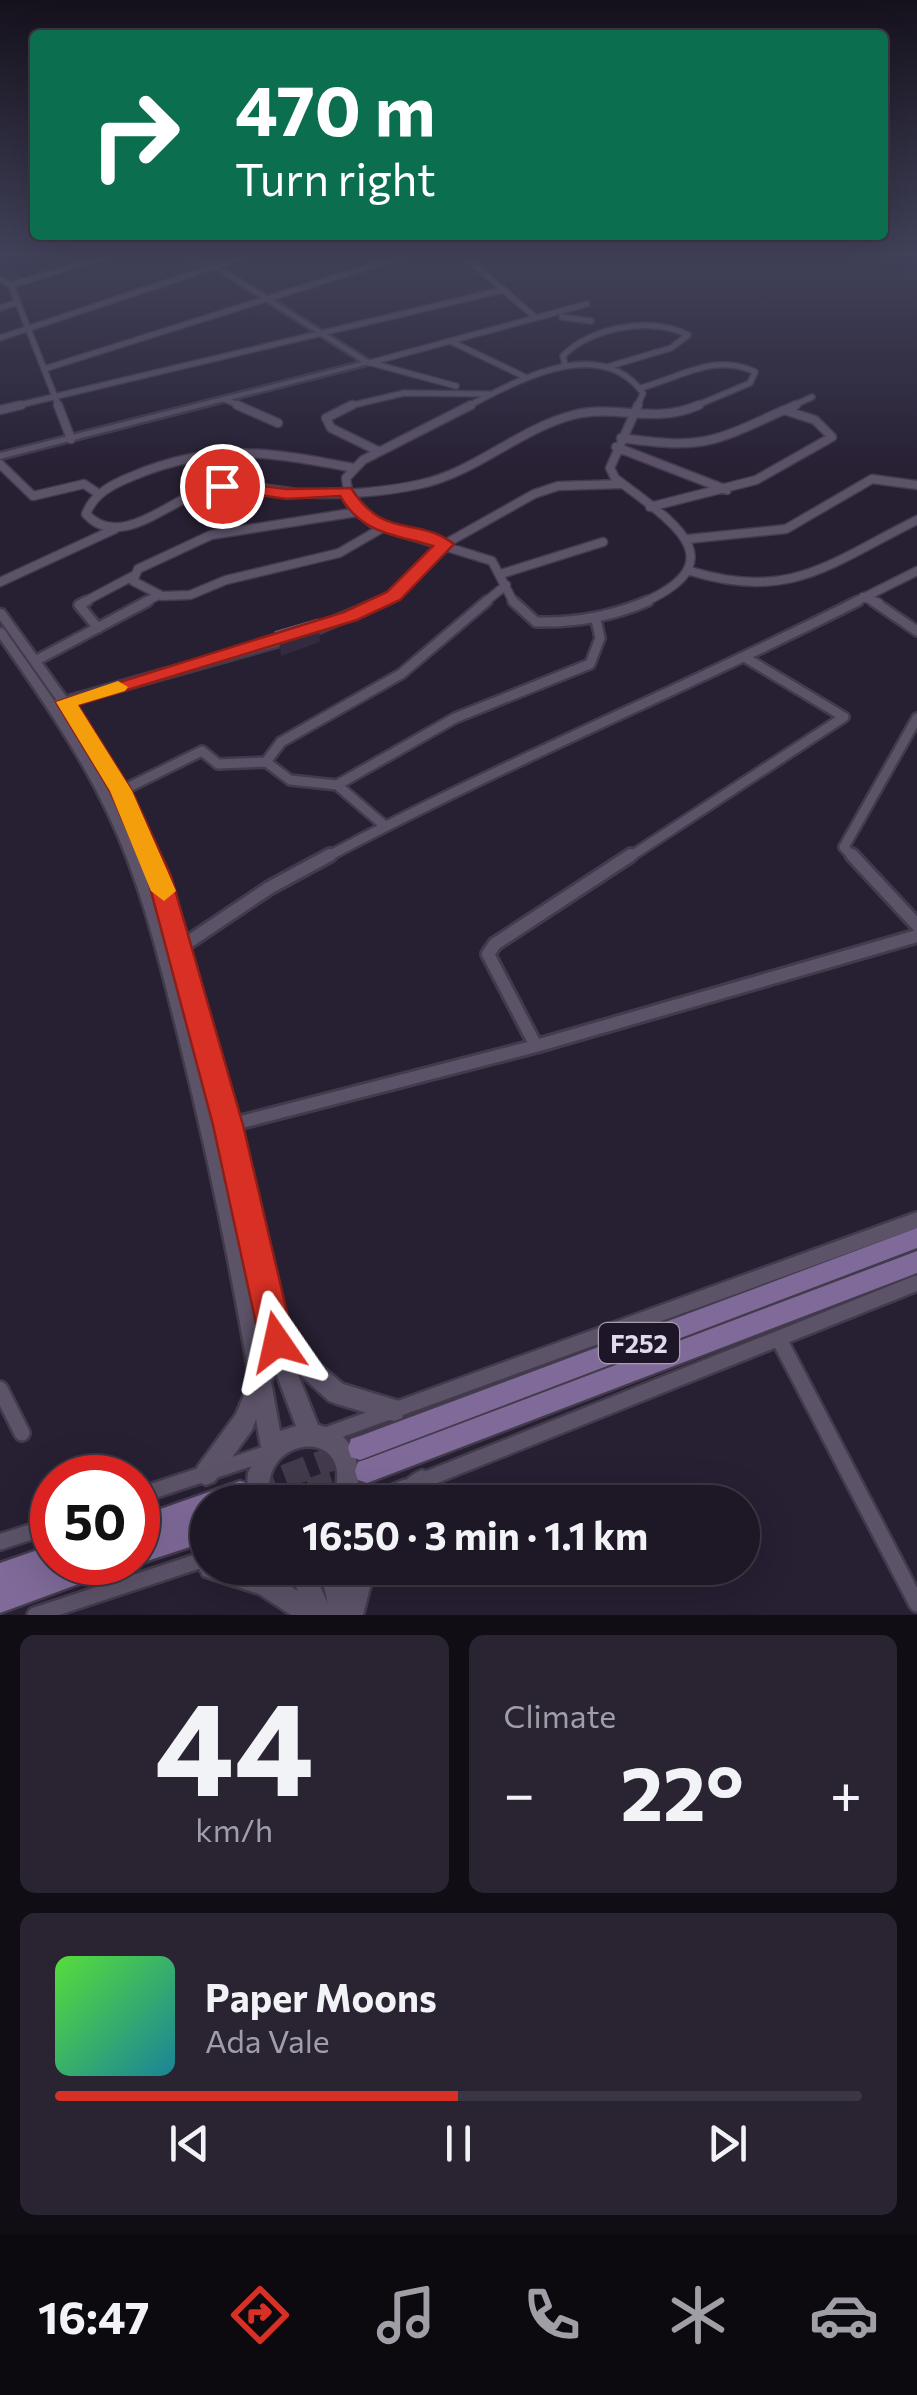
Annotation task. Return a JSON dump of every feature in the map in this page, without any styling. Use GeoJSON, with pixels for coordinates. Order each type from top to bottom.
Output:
{"type":"FeatureCollection","features":[{"type":"Feature","properties":{"kind":"main road"},"geometry":{"type":"LineString","coordinates":[[317,330],[369,363]]}},
{"type":"Feature","properties":{"kind":"main road"},"geometry":{"type":"LineString","coordinates":[[0,460],[369,363]]}},
{"type":"Feature","properties":{"kind":"main road"},"geometry":{"type":"LineString","coordinates":[[0,612],[35,661],[59,704],[116,816],[144,882],[219,1128],[277,1342],[317,1434],[347,1463],[346,1485]]}},
{"type":"Feature","properties":{"kind":"main road"},"geometry":{"type":"LineString","coordinates":[[0,631],[59,704],[121,791],[159,876],[181,947],[219,1128],[263,1375],[271,1451]]}},
{"type":"Feature","properties":{"kind":"main road","name":"F252"},"geometry":{"type":"LineString","coordinates":[[917,1238],[364,1459],[917,1262]]}},
{"type":"Feature","properties":{"kind":"main road"},"geometry":{"type":"LineString","coordinates":[[277,1342],[337,1393],[394,1410]]}},
{"type":"Feature","properties":{"kind":"main road"},"geometry":{"type":"LineString","coordinates":[[206,1474],[244,1422],[263,1375]]}},
{"type":"Feature","properties":{"kind":"main road"},"geometry":{"type":"LineString","coordinates":[[255,1485],[271,1451],[290,1436],[317,1434]]}},
{"type":"Feature","properties":{"kind":"main road"},"geometry":{"type":"LineString","coordinates":[[418,1485],[422,1481]]}},
{"type":"Feature","properties":{"kind":"main road"},"geometry":{"type":"LineString","coordinates":[[160,1521],[190,1510]]}},
{"type":"Feature","properties":{"kind":"main road"},"geometry":{"type":"LineString","coordinates":[[160,1544],[190,1534]]}},
{"type":"Feature","properties":{"kind":"main road"},"geometry":{"type":"LineString","coordinates":[[0,1576],[30,1566]]}},
{"type":"Feature","properties":{"kind":"main road"},"geometry":{"type":"LineString","coordinates":[[0,1600],[41,1585]]}},
{"type":"Feature","properties":{"kind":"main road"},"geometry":{"type":"LineString","coordinates":[[267,1585],[316,1615]]}},
{"type":"Feature","properties":{"kind":"main road"},"geometry":{"type":"LineString","coordinates":[[306,1585],[316,1615]]}},
{"type":"Feature","properties":{"kind":"main road"},"geometry":{"type":"LineString","coordinates":[[336,1585],[342,1615]]}},
{"type":"Feature","properties":{"kind":"main road"},"geometry":{"type":"LineString","coordinates":[[351,1615],[359,1585]]}},
{"type":"Feature","properties":{"kind":"street"},"geometry":{"type":"LineString","coordinates":[[0,338],[31,330]]}},
{"type":"Feature","properties":{"kind":"street"},"geometry":{"type":"LineString","coordinates":[[44,369],[165,330]]}},
{"type":"Feature","properties":{"kind":"street"},"geometry":{"type":"LineString","coordinates":[[0,410],[338,330]]}},
{"type":"Feature","properties":{"kind":"street"},"geometry":{"type":"LineString","coordinates":[[369,363],[487,330]]}},
{"type":"Feature","properties":{"kind":"street"},"geometry":{"type":"LineString","coordinates":[[565,364],[563,356],[571,344],[626,330]]}},
{"type":"Feature","properties":{"kind":"street"},"geometry":{"type":"LineString","coordinates":[[606,367],[671,348],[688,335],[681,330]]}},
{"type":"Feature","properties":{"kind":"street"},"geometry":{"type":"LineString","coordinates":[[26,332],[71,439]]}},
{"type":"Feature","properties":{"kind":"street"},"geometry":{"type":"LineString","coordinates":[[450,340],[525,377]]}},
{"type":"Feature","properties":{"kind":"street"},"geometry":{"type":"LineString","coordinates":[[369,363],[490,394]]}},
{"type":"Feature","properties":{"kind":"street"},"geometry":{"type":"LineString","coordinates":[[565,364],[606,367],[626,375],[642,394],[610,468],[622,484],[688,538],[694,562],[690,572],[666,591],[596,620],[536,622],[514,603],[492,562],[384,527],[357,512],[345,492],[354,468],[378,451],[525,377],[565,364]]}},
{"type":"Feature","properties":{"kind":"street"},"geometry":{"type":"LineString","coordinates":[[0,582],[216,486],[287,494],[345,492],[439,480],[569,416],[602,412],[662,417],[689,411],[750,383],[755,372],[739,364],[714,364],[640,388]]}},
{"type":"Feature","properties":{"kind":"street"},"geometry":{"type":"LineString","coordinates":[[378,451],[331,428],[326,418],[340,410],[391,397],[471,390]]}},
{"type":"Feature","properties":{"kind":"street"},"geometry":{"type":"LineString","coordinates":[[622,438],[680,446],[713,443],[812,397]]}},
{"type":"Feature","properties":{"kind":"street"},"geometry":{"type":"LineString","coordinates":[[224,400],[278,424]]}},
{"type":"Feature","properties":{"kind":"street"},"geometry":{"type":"LineString","coordinates":[[650,507],[756,480],[832,437],[815,420],[784,410]]}},
{"type":"Feature","properties":{"kind":"street"},"geometry":{"type":"LineString","coordinates":[[120,527],[104,527],[90,520],[88,506],[99,494],[185,455],[224,448],[354,468]]}},
{"type":"Feature","properties":{"kind":"street"},"geometry":{"type":"LineString","coordinates":[[616,448],[726,490]]}},
{"type":"Feature","properties":{"kind":"street"},"geometry":{"type":"LineString","coordinates":[[0,460],[33,496],[84,484],[99,494]]}},
{"type":"Feature","properties":{"kind":"street"},"geometry":{"type":"LineString","coordinates":[[688,538],[786,529],[872,479],[917,485]]}},
{"type":"Feature","properties":{"kind":"street"},"geometry":{"type":"LineString","coordinates":[[59,704],[350,616],[394,596],[445,544],[486,518],[548,488],[622,484]]}},
{"type":"Feature","properties":{"kind":"street"},"geometry":{"type":"LineString","coordinates":[[98,628],[79,605],[158,558],[211,536],[357,512]]}},
{"type":"Feature","properties":{"kind":"street"},"geometry":{"type":"LineString","coordinates":[[690,572],[736,584],[793,583],[917,520]]}},
{"type":"Feature","properties":{"kind":"street"},"geometry":{"type":"LineString","coordinates":[[35,661],[159,596],[190,595],[226,580],[313,562],[384,527]]}},
{"type":"Feature","properties":{"kind":"street"},"geometry":{"type":"LineString","coordinates":[[501,574],[603,542]]}},
{"type":"Feature","properties":{"kind":"street"},"geometry":{"type":"LineString","coordinates":[[181,947],[269,888],[385,826],[746,658],[917,571]]}},
{"type":"Feature","properties":{"kind":"street"},"geometry":{"type":"LineString","coordinates":[[133,576],[133,582],[159,596]]}},
{"type":"Feature","properties":{"kind":"street"},"geometry":{"type":"LineString","coordinates":[[266,762],[281,742],[400,674],[506,585]]}},
{"type":"Feature","properties":{"kind":"street"},"geometry":{"type":"LineString","coordinates":[[862,596],[886,606],[917,631]]}},
{"type":"Feature","properties":{"kind":"street"},"geometry":{"type":"LineString","coordinates":[[121,791],[197,752],[207,753],[218,764],[266,762],[290,780],[337,784],[439,726],[590,664],[600,638],[596,620]]}},
{"type":"Feature","properties":{"kind":"street"},"geometry":{"type":"LineString","coordinates":[[536,1046],[488,954],[494,944],[844,717],[746,658]]}},
{"type":"Feature","properties":{"kind":"street"},"geometry":{"type":"LineString","coordinates":[[917,718],[844,847],[917,925]]}},
{"type":"Feature","properties":{"kind":"street"},"geometry":{"type":"LineString","coordinates":[[337,784],[385,826]]}},
{"type":"Feature","properties":{"kind":"street"},"geometry":{"type":"LineString","coordinates":[[219,1128],[536,1046],[917,936]]}},
{"type":"Feature","properties":{"kind":"street"},"geometry":{"type":"LineString","coordinates":[[317,1434],[394,1410],[917,1220]]}},
{"type":"Feature","properties":{"kind":"street"},"geometry":{"type":"LineString","coordinates":[[412,1485],[917,1282]]}},
{"type":"Feature","properties":{"kind":"street"},"geometry":{"type":"LineString","coordinates":[[779,1338],[917,1604]]}},
{"type":"Feature","properties":{"kind":"street"},"geometry":{"type":"LineString","coordinates":[[0,1389],[22,1433]]}},
{"type":"Feature","properties":{"kind":"street"},"geometry":{"type":"LineString","coordinates":[[160,1489],[271,1451]]}},
{"type":"Feature","properties":{"kind":"street"},"geometry":{"type":"LineString","coordinates":[[0,1542],[30,1532]]}},
{"type":"Feature","properties":{"kind":"street"},"geometry":{"type":"LineString","coordinates":[[34,1615],[190,1568]]}},
{"type":"Feature","properties":{"kind":"building"},"geometry":{"type":"Polygon","coordinates":[[[317,620],[319,627],[279,641],[276,632],[317,620]]]}},
{"type":"Feature","properties":{"kind":"tunnel"},"geometry":{"type":"LineString","coordinates":[[263,1485],[347,1453]]}},
{"type":"Feature","properties":{"kind":"tunnel"},"geometry":{"type":"LineString","coordinates":[[325,1485],[353,1475]]}},
{"type":"Feature","properties":{"kind":"slow traffic"},"geometry":{"type":"LineString","coordinates":[[118,687],[66,702],[121,791],[164,891]]}},
{"type":"Feature","properties":{"kind":"route"},"geometry":{"type":"LineString","coordinates":[[222,486],[287,494],[345,492],[359,515],[373,524],[445,544],[394,596],[350,616],[308,632],[66,702],[121,791],[159,876],[228,1125],[277,1342]]}}]}
